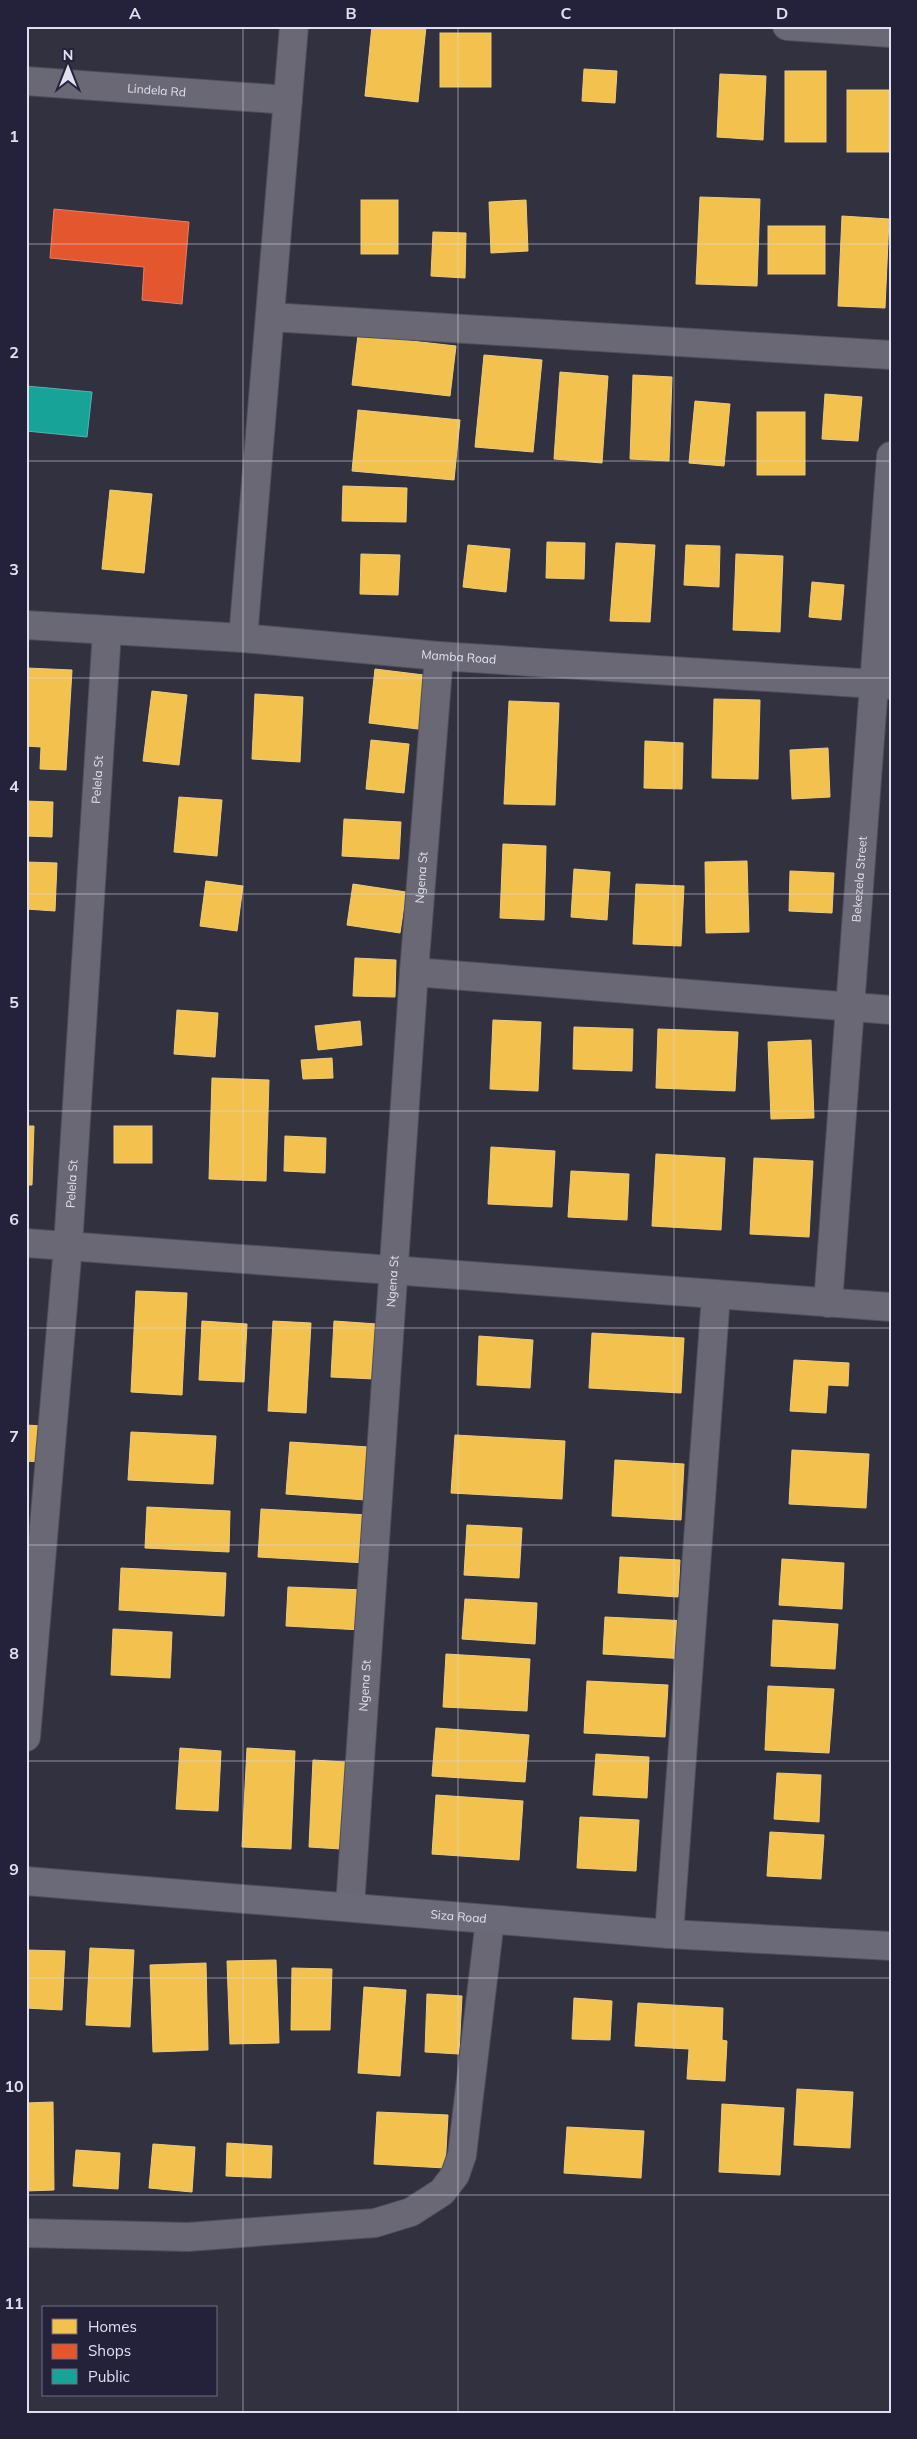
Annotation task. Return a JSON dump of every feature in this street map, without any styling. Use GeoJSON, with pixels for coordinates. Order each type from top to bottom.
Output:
{"type":"FeatureCollection","features":[{"type":"Feature","properties":{"kind":"street"},"geometry":{"type":"LineString","coordinates":[[243,638],[294,26]]}},
{"type":"Feature","properties":{"kind":"street"},"geometry":{"type":"LineString","coordinates":[[787,26],[891,33]]}},
{"type":"Feature","properties":{"kind":"street","name":"Lindela Rd"},"geometry":{"type":"LineString","coordinates":[[26,81],[288,100]]}},
{"type":"Feature","properties":{"kind":"street"},"geometry":{"type":"LineString","coordinates":[[270,317],[891,356]]}},
{"type":"Feature","properties":{"kind":"street","name":"Bekezela Street"},"geometry":{"type":"LineString","coordinates":[[828,1303],[850,1007],[882,684],[891,456]]}},
{"type":"Feature","properties":{"kind":"street","name":"Mamba Road"},"geometry":{"type":"LineString","coordinates":[[26,625],[243,638],[439,656],[882,684]]}},
{"type":"Feature","properties":{"kind":"street","name":"Pelela St"},"geometry":{"type":"LineString","coordinates":[[26,1737],[68,1246],[107,631]]}},
{"type":"Feature","properties":{"kind":"street","name":"Ngena St"},"geometry":{"type":"LineString","coordinates":[[350,1906],[414,972],[439,656]]}},
{"type":"Feature","properties":{"kind":"street"},"geometry":{"type":"LineString","coordinates":[[414,972],[891,1010]]}},
{"type":"Feature","properties":{"kind":"street"},"geometry":{"type":"LineString","coordinates":[[26,1243],[891,1307]]}},
{"type":"Feature","properties":{"kind":"street"},"geometry":{"type":"LineString","coordinates":[[669,1934],[716,1295]]}},
{"type":"Feature","properties":{"kind":"street","name":"Siza Road"},"geometry":{"type":"LineString","coordinates":[[26,1881],[350,1906],[490,1920],[669,1934],[891,1946]]}},
{"type":"Feature","properties":{"kind":"street"},"geometry":{"type":"LineString","coordinates":[[26,2233],[188,2237],[375,2223],[411,2212],[442,2192],[455,2175],[462,2155],[490,1920]]}},
{"type":"Feature","properties":{"kind":"building: Homes"},"geometry":{"type":"Polygon","coordinates":[[[372,26],[426,27],[418,102],[365,96],[372,26]]]}},
{"type":"Feature","properties":{"kind":"building: Homes"},"geometry":{"type":"Polygon","coordinates":[[[440,33],[491,33],[491,87],[440,87],[440,33]]]}},
{"type":"Feature","properties":{"kind":"building: Homes"},"geometry":{"type":"Polygon","coordinates":[[[584,69],[617,71],[615,103],[582,101],[584,69]]]}},
{"type":"Feature","properties":{"kind":"building: Homes"},"geometry":{"type":"Polygon","coordinates":[[[785,71],[826,71],[826,142],[785,142],[785,71]]]}},
{"type":"Feature","properties":{"kind":"building: Homes"},"geometry":{"type":"Polygon","coordinates":[[[720,74],[766,76],[763,140],[717,137],[720,74]]]}},
{"type":"Feature","properties":{"kind":"building: Homes"},"geometry":{"type":"Polygon","coordinates":[[[847,90],[889,90],[889,152],[847,152],[847,90]]]}},
{"type":"Feature","properties":{"kind":"building: Homes"},"geometry":{"type":"Polygon","coordinates":[[[700,197],[760,199],[757,286],[696,284],[700,197]]]}},
{"type":"Feature","properties":{"kind":"building: Homes"},"geometry":{"type":"Polygon","coordinates":[[[361,200],[398,200],[398,254],[361,254],[361,200]]]}},
{"type":"Feature","properties":{"kind":"building: Homes"},"geometry":{"type":"Polygon","coordinates":[[[526,200],[528,251],[491,253],[489,202],[526,200]]]}},
{"type":"Feature","properties":{"kind":"building: Homes"},"geometry":{"type":"Polygon","coordinates":[[[842,216],[889,219],[885,308],[838,306],[842,216]]]}},
{"type":"Feature","properties":{"kind":"building: Homes"},"geometry":{"type":"Polygon","coordinates":[[[768,226],[825,226],[825,274],[768,274],[768,226]]]}},
{"type":"Feature","properties":{"kind":"building: Homes"},"geometry":{"type":"Polygon","coordinates":[[[433,232],[466,233],[465,278],[431,276],[433,232]]]}},
{"type":"Feature","properties":{"kind":"building: Homes"},"geometry":{"type":"Polygon","coordinates":[[[358,335],[456,346],[450,396],[352,385],[358,335]]]}},
{"type":"Feature","properties":{"kind":"building: Homes"},"geometry":{"type":"Polygon","coordinates":[[[484,355],[542,360],[533,452],[475,447],[484,355]]]}},
{"type":"Feature","properties":{"kind":"building: Homes"},"geometry":{"type":"Polygon","coordinates":[[[560,372],[608,376],[602,463],[554,459],[560,372]]]}},
{"type":"Feature","properties":{"kind":"building: Homes"},"geometry":{"type":"Polygon","coordinates":[[[633,375],[672,377],[669,461],[630,459],[633,375]]]}},
{"type":"Feature","properties":{"kind":"building: Homes"},"geometry":{"type":"Polygon","coordinates":[[[825,394],[862,397],[858,441],[822,439],[825,394]]]}},
{"type":"Feature","properties":{"kind":"building: Homes"},"geometry":{"type":"Polygon","coordinates":[[[695,401],[730,404],[724,466],[689,463],[695,401]]]}},
{"type":"Feature","properties":{"kind":"building: Homes"},"geometry":{"type":"Polygon","coordinates":[[[358,410],[460,420],[454,480],[352,471],[358,410]]]}},
{"type":"Feature","properties":{"kind":"building: Homes"},"geometry":{"type":"Polygon","coordinates":[[[757,412],[805,412],[805,475],[757,475],[757,412]]]}},
{"type":"Feature","properties":{"kind":"building: Homes"},"geometry":{"type":"Polygon","coordinates":[[[343,486],[407,488],[406,522],[342,521],[343,486]]]}},
{"type":"Feature","properties":{"kind":"building: Homes"},"geometry":{"type":"Polygon","coordinates":[[[110,490],[152,494],[144,573],[102,569],[110,490]]]}},
{"type":"Feature","properties":{"kind":"building: Homes"},"geometry":{"type":"Polygon","coordinates":[[[547,542],[585,543],[584,579],[546,578],[547,542]]]}},
{"type":"Feature","properties":{"kind":"building: Homes"},"geometry":{"type":"Polygon","coordinates":[[[616,543],[655,545],[650,622],[610,621],[616,543]]]}},
{"type":"Feature","properties":{"kind":"building: Homes"},"geometry":{"type":"Polygon","coordinates":[[[468,545],[510,549],[506,592],[463,587],[468,545]]]}},
{"type":"Feature","properties":{"kind":"building: Homes"},"geometry":{"type":"Polygon","coordinates":[[[686,545],[720,546],[719,587],[684,585],[686,545]]]}},
{"type":"Feature","properties":{"kind":"building: Homes"},"geometry":{"type":"Polygon","coordinates":[[[361,554],[400,555],[398,595],[360,594],[361,554]]]}},
{"type":"Feature","properties":{"kind":"building: Homes"},"geometry":{"type":"Polygon","coordinates":[[[736,554],[783,556],[780,632],[733,630],[736,554]]]}},
{"type":"Feature","properties":{"kind":"building: Homes"},"geometry":{"type":"Polygon","coordinates":[[[812,582],[844,585],[841,620],[809,617],[812,582]]]}},
{"type":"Feature","properties":{"kind":"building: Homes"},"geometry":{"type":"Polygon","coordinates":[[[27,668],[72,670],[66,770],[40,769],[41,747],[26,746],[27,668]]]}},
{"type":"Feature","properties":{"kind":"building: Homes"},"geometry":{"type":"Polygon","coordinates":[[[375,669],[432,676],[426,730],[369,723],[375,669]]]}},
{"type":"Feature","properties":{"kind":"building: Homes"},"geometry":{"type":"Polygon","coordinates":[[[152,691],[187,695],[179,765],[143,761],[152,691]]]}},
{"type":"Feature","properties":{"kind":"building: Homes"},"geometry":{"type":"Polygon","coordinates":[[[255,694],[303,697],[300,762],[252,759],[255,694]]]}},
{"type":"Feature","properties":{"kind":"building: Homes"},"geometry":{"type":"Polygon","coordinates":[[[714,699],[760,700],[758,779],[712,778],[714,699]]]}},
{"type":"Feature","properties":{"kind":"building: Homes"},"geometry":{"type":"Polygon","coordinates":[[[509,701],[559,703],[555,805],[504,804],[509,701]]]}},
{"type":"Feature","properties":{"kind":"building: Homes"},"geometry":{"type":"Polygon","coordinates":[[[371,740],[409,744],[404,793],[366,789],[371,740]]]}},
{"type":"Feature","properties":{"kind":"building: Homes"},"geometry":{"type":"Polygon","coordinates":[[[645,741],[683,743],[682,789],[644,788],[645,741]]]}},
{"type":"Feature","properties":{"kind":"building: Homes"},"geometry":{"type":"Polygon","coordinates":[[[828,748],[830,797],[792,799],[790,750],[828,748]]]}},
{"type":"Feature","properties":{"kind":"building: Homes"},"geometry":{"type":"Polygon","coordinates":[[[179,797],[222,800],[217,856],[174,852],[179,797]]]}},
{"type":"Feature","properties":{"kind":"building: Homes"},"geometry":{"type":"Polygon","coordinates":[[[26,801],[53,802],[52,837],[26,836],[26,801]]]}},
{"type":"Feature","properties":{"kind":"building: Homes"},"geometry":{"type":"Polygon","coordinates":[[[344,819],[401,822],[399,859],[342,856],[344,819]]]}},
{"type":"Feature","properties":{"kind":"building: Homes"},"geometry":{"type":"Polygon","coordinates":[[[503,844],[546,846],[544,920],[500,918],[503,844]]]}},
{"type":"Feature","properties":{"kind":"building: Homes"},"geometry":{"type":"Polygon","coordinates":[[[747,861],[749,932],[706,933],[705,862],[747,861]]]}},
{"type":"Feature","properties":{"kind":"building: Homes"},"geometry":{"type":"Polygon","coordinates":[[[26,862],[57,863],[55,911],[26,909],[26,862]]]}},
{"type":"Feature","properties":{"kind":"building: Homes"},"geometry":{"type":"Polygon","coordinates":[[[574,869],[610,872],[607,920],[571,917],[574,869]]]}},
{"type":"Feature","properties":{"kind":"building: Homes"},"geometry":{"type":"Polygon","coordinates":[[[790,871],[834,873],[832,913],[789,911],[790,871]]]}},
{"type":"Feature","properties":{"kind":"building: Homes"},"geometry":{"type":"Polygon","coordinates":[[[206,881],[243,886],[237,931],[200,926],[206,881]]]}},
{"type":"Feature","properties":{"kind":"building: Homes"},"geometry":{"type":"Polygon","coordinates":[[[353,884],[406,892],[400,933],[347,925],[353,884]]]}},
{"type":"Feature","properties":{"kind":"building: Homes"},"geometry":{"type":"Polygon","coordinates":[[[636,884],[684,886],[681,946],[633,944],[636,884]]]}},
{"type":"Feature","properties":{"kind":"building: Homes"},"geometry":{"type":"Polygon","coordinates":[[[355,958],[396,960],[395,997],[353,996],[355,958]]]}},
{"type":"Feature","properties":{"kind":"building: Homes"},"geometry":{"type":"Polygon","coordinates":[[[177,1010],[218,1013],[215,1057],[174,1054],[177,1010]]]}},
{"type":"Feature","properties":{"kind":"building: Homes"},"geometry":{"type":"Polygon","coordinates":[[[493,1020],[541,1022],[538,1091],[490,1089],[493,1020]]]}},
{"type":"Feature","properties":{"kind":"building: Homes"},"geometry":{"type":"Polygon","coordinates":[[[360,1021],[362,1045],[318,1050],[315,1026],[360,1021]]]}},
{"type":"Feature","properties":{"kind":"building: Homes"},"geometry":{"type":"Polygon","coordinates":[[[574,1027],[633,1029],[632,1071],[573,1069],[574,1027]]]}},
{"type":"Feature","properties":{"kind":"building: Homes"},"geometry":{"type":"Polygon","coordinates":[[[658,1029],[738,1032],[735,1091],[656,1088],[658,1029]]]}},
{"type":"Feature","properties":{"kind":"building: Homes"},"geometry":{"type":"Polygon","coordinates":[[[811,1040],[814,1118],[771,1119],[768,1042],[811,1040]]]}},
{"type":"Feature","properties":{"kind":"building: Homes"},"geometry":{"type":"Polygon","coordinates":[[[332,1058],[333,1078],[303,1079],[301,1060],[332,1058]]]}},
{"type":"Feature","properties":{"kind":"building: Homes"},"geometry":{"type":"Polygon","coordinates":[[[212,1078],[269,1080],[266,1181],[209,1179],[212,1078]]]}},
{"type":"Feature","properties":{"kind":"building: Homes"},"geometry":{"type":"Polygon","coordinates":[[[26,1126],[34,1126],[32,1185],[26,1185],[26,1126]]]}},
{"type":"Feature","properties":{"kind":"building: Homes"},"geometry":{"type":"Polygon","coordinates":[[[114,1126],[152,1126],[152,1163],[114,1163],[114,1126]]]}},
{"type":"Feature","properties":{"kind":"building: Homes"},"geometry":{"type":"Polygon","coordinates":[[[285,1136],[326,1138],[325,1173],[284,1171],[285,1136]]]}},
{"type":"Feature","properties":{"kind":"building: Homes"},"geometry":{"type":"Polygon","coordinates":[[[491,1147],[555,1151],[552,1207],[488,1204],[491,1147]]]}},
{"type":"Feature","properties":{"kind":"building: Homes"},"geometry":{"type":"Polygon","coordinates":[[[656,1154],[725,1158],[721,1230],[652,1226],[656,1154]]]}},
{"type":"Feature","properties":{"kind":"building: Homes"},"geometry":{"type":"Polygon","coordinates":[[[754,1158],[813,1161],[809,1237],[750,1234],[754,1158]]]}},
{"type":"Feature","properties":{"kind":"building: Homes"},"geometry":{"type":"Polygon","coordinates":[[[571,1171],[629,1174],[627,1220],[568,1217],[571,1171]]]}},
{"type":"Feature","properties":{"kind":"building: Homes"},"geometry":{"type":"Polygon","coordinates":[[[136,1291],[187,1293],[182,1395],[131,1392],[136,1291]]]}},
{"type":"Feature","properties":{"kind":"building: Homes"},"geometry":{"type":"Polygon","coordinates":[[[202,1321],[247,1324],[244,1382],[199,1380],[202,1321]]]}},
{"type":"Feature","properties":{"kind":"building: Homes"},"geometry":{"type":"Polygon","coordinates":[[[273,1321],[311,1323],[306,1413],[268,1411],[273,1321]]]}},
{"type":"Feature","properties":{"kind":"building: Homes"},"geometry":{"type":"Polygon","coordinates":[[[334,1321],[377,1324],[375,1379],[331,1377],[334,1321]]]}},
{"type":"Feature","properties":{"kind":"building: Homes"},"geometry":{"type":"Polygon","coordinates":[[[592,1333],[684,1338],[681,1393],[589,1388],[592,1333]]]}},
{"type":"Feature","properties":{"kind":"building: Homes"},"geometry":{"type":"Polygon","coordinates":[[[479,1336],[533,1340],[530,1388],[477,1385],[479,1336]]]}},
{"type":"Feature","properties":{"kind":"building: Homes"},"geometry":{"type":"Polygon","coordinates":[[[794,1360],[849,1363],[848,1386],[828,1385],[826,1413],[790,1411],[794,1360]]]}},
{"type":"Feature","properties":{"kind":"building: Homes"},"geometry":{"type":"Polygon","coordinates":[[[26,1425],[42,1426],[40,1462],[26,1461],[26,1425]]]}},
{"type":"Feature","properties":{"kind":"building: Homes"},"geometry":{"type":"Polygon","coordinates":[[[131,1432],[216,1436],[213,1484],[128,1480],[131,1432]]]}},
{"type":"Feature","properties":{"kind":"building: Homes"},"geometry":{"type":"Polygon","coordinates":[[[455,1435],[565,1441],[562,1499],[451,1493],[455,1435]]]}},
{"type":"Feature","properties":{"kind":"building: Homes"},"geometry":{"type":"Polygon","coordinates":[[[290,1442],[369,1447],[365,1500],[286,1494],[290,1442]]]}},
{"type":"Feature","properties":{"kind":"building: Homes"},"geometry":{"type":"Polygon","coordinates":[[[792,1450],[869,1454],[866,1508],[789,1504],[792,1450]]]}},
{"type":"Feature","properties":{"kind":"building: Homes"},"geometry":{"type":"Polygon","coordinates":[[[615,1460],[684,1464],[681,1520],[612,1516],[615,1460]]]}},
{"type":"Feature","properties":{"kind":"building: Homes"},"geometry":{"type":"Polygon","coordinates":[[[147,1507],[230,1511],[229,1552],[145,1548],[147,1507]]]}},
{"type":"Feature","properties":{"kind":"building: Homes"},"geometry":{"type":"Polygon","coordinates":[[[261,1509],[368,1515],[366,1563],[258,1557],[261,1509]]]}},
{"type":"Feature","properties":{"kind":"building: Homes"},"geometry":{"type":"Polygon","coordinates":[[[467,1525],[522,1528],[519,1578],[464,1575],[467,1525]]]}},
{"type":"Feature","properties":{"kind":"building: Homes"},"geometry":{"type":"Polygon","coordinates":[[[620,1557],[680,1560],[678,1597],[618,1593],[620,1557]]]}},
{"type":"Feature","properties":{"kind":"building: Homes"},"geometry":{"type":"Polygon","coordinates":[[[782,1559],[844,1563],[842,1609],[779,1605],[782,1559]]]}},
{"type":"Feature","properties":{"kind":"building: Homes"},"geometry":{"type":"Polygon","coordinates":[[[121,1568],[226,1573],[224,1616],[119,1610],[121,1568]]]}},
{"type":"Feature","properties":{"kind":"building: Homes"},"geometry":{"type":"Polygon","coordinates":[[[288,1587],[364,1590],[362,1630],[286,1626],[288,1587]]]}},
{"type":"Feature","properties":{"kind":"building: Homes"},"geometry":{"type":"Polygon","coordinates":[[[465,1599],[537,1603],[535,1644],[462,1639],[465,1599]]]}},
{"type":"Feature","properties":{"kind":"building: Homes"},"geometry":{"type":"Polygon","coordinates":[[[605,1617],[688,1621],[686,1659],[603,1654],[605,1617]]]}},
{"type":"Feature","properties":{"kind":"building: Homes"},"geometry":{"type":"Polygon","coordinates":[[[773,1620],[838,1624],[835,1669],[771,1666],[773,1620]]]}},
{"type":"Feature","properties":{"kind":"building: Homes"},"geometry":{"type":"Polygon","coordinates":[[[113,1629],[172,1632],[170,1678],[111,1675],[113,1629]]]}},
{"type":"Feature","properties":{"kind":"building: Homes"},"geometry":{"type":"Polygon","coordinates":[[[446,1654],[530,1659],[527,1711],[443,1707],[446,1654]]]}},
{"type":"Feature","properties":{"kind":"building: Homes"},"geometry":{"type":"Polygon","coordinates":[[[587,1681],[668,1685],[665,1737],[584,1733],[587,1681]]]}},
{"type":"Feature","properties":{"kind":"building: Homes"},"geometry":{"type":"Polygon","coordinates":[[[768,1686],[834,1689],[829,1753],[765,1750],[768,1686]]]}},
{"type":"Feature","properties":{"kind":"building: Homes"},"geometry":{"type":"Polygon","coordinates":[[[436,1728],[529,1735],[525,1782],[432,1776],[436,1728]]]}},
{"type":"Feature","properties":{"kind":"building: Homes"},"geometry":{"type":"Polygon","coordinates":[[[180,1748],[221,1751],[218,1811],[176,1809],[180,1748]]]}},
{"type":"Feature","properties":{"kind":"building: Homes"},"geometry":{"type":"Polygon","coordinates":[[[247,1748],[295,1751],[291,1849],[242,1847],[247,1748]]]}},
{"type":"Feature","properties":{"kind":"building: Homes"},"geometry":{"type":"Polygon","coordinates":[[[596,1754],[649,1757],[647,1798],[593,1795],[596,1754]]]}},
{"type":"Feature","properties":{"kind":"building: Homes"},"geometry":{"type":"Polygon","coordinates":[[[313,1760],[346,1762],[341,1849],[309,1847],[313,1760]]]}},
{"type":"Feature","properties":{"kind":"building: Homes"},"geometry":{"type":"Polygon","coordinates":[[[777,1773],[821,1775],[819,1822],[774,1819],[777,1773]]]}},
{"type":"Feature","properties":{"kind":"building: Homes"},"geometry":{"type":"Polygon","coordinates":[[[436,1795],[523,1801],[519,1860],[432,1854],[436,1795]]]}},
{"type":"Feature","properties":{"kind":"building: Homes"},"geometry":{"type":"Polygon","coordinates":[[[580,1817],[639,1820],[636,1871],[577,1868],[580,1817]]]}},
{"type":"Feature","properties":{"kind":"building: Homes"},"geometry":{"type":"Polygon","coordinates":[[[770,1832],[824,1835],[821,1879],[767,1876],[770,1832]]]}},
{"type":"Feature","properties":{"kind":"building: Homes"},"geometry":{"type":"Polygon","coordinates":[[[90,1948],[134,1950],[130,2027],[86,2025],[90,1948]]]}},
{"type":"Feature","properties":{"kind":"building: Homes"},"geometry":{"type":"Polygon","coordinates":[[[26,1950],[65,1951],[62,2010],[26,2008],[26,1950]]]}},
{"type":"Feature","properties":{"kind":"building: Homes"},"geometry":{"type":"Polygon","coordinates":[[[276,1960],[279,2043],[230,2044],[227,1961],[276,1960]]]}},
{"type":"Feature","properties":{"kind":"building: Homes"},"geometry":{"type":"Polygon","coordinates":[[[206,1963],[208,2050],[153,2052],[150,1965],[206,1963]]]}},
{"type":"Feature","properties":{"kind":"building: Homes"},"geometry":{"type":"Polygon","coordinates":[[[292,1968],[332,1969],[330,2030],[291,2030],[292,1968]]]}},
{"type":"Feature","properties":{"kind":"building: Homes"},"geometry":{"type":"Polygon","coordinates":[[[364,1987],[406,1990],[400,2076],[358,2073],[364,1987]]]}},
{"type":"Feature","properties":{"kind":"building: Homes"},"geometry":{"type":"Polygon","coordinates":[[[427,1994],[462,1996],[459,2054],[425,2052],[427,1994]]]}},
{"type":"Feature","properties":{"kind":"building: Homes"},"geometry":{"type":"Polygon","coordinates":[[[574,1998],[612,2001],[610,2040],[572,2039],[574,1998]]]}},
{"type":"Feature","properties":{"kind":"building: Homes"},"geometry":{"type":"Polygon","coordinates":[[[638,2003],[723,2008],[722,2040],[727,2041],[725,2081],[687,2079],[689,2049],[635,2046],[638,2003]]]}},
{"type":"Feature","properties":{"kind":"building: Homes"},"geometry":{"type":"Polygon","coordinates":[[[797,2089],[853,2092],[850,2148],[794,2145],[797,2089]]]}},
{"type":"Feature","properties":{"kind":"building: Homes"},"geometry":{"type":"Polygon","coordinates":[[[53,2102],[54,2190],[26,2191],[26,2103],[53,2102]]]}},
{"type":"Feature","properties":{"kind":"building: Homes"},"geometry":{"type":"Polygon","coordinates":[[[722,2104],[784,2108],[780,2175],[719,2172],[722,2104]]]}},
{"type":"Feature","properties":{"kind":"building: Homes"},"geometry":{"type":"Polygon","coordinates":[[[377,2112],[448,2115],[445,2168],[374,2164],[377,2112]]]}},
{"type":"Feature","properties":{"kind":"building: Homes"},"geometry":{"type":"Polygon","coordinates":[[[567,2127],[644,2131],[641,2178],[564,2173],[567,2127]]]}},
{"type":"Feature","properties":{"kind":"building: Homes"},"geometry":{"type":"Polygon","coordinates":[[[227,2143],[272,2146],[271,2178],[226,2176],[227,2143]]]}},
{"type":"Feature","properties":{"kind":"building: Homes"},"geometry":{"type":"Polygon","coordinates":[[[153,2144],[195,2147],[192,2192],[149,2188],[153,2144]]]}},
{"type":"Feature","properties":{"kind":"building: Homes"},"geometry":{"type":"Polygon","coordinates":[[[76,2150],[120,2153],[118,2189],[73,2186],[76,2150]]]}},
{"type":"Feature","properties":{"kind":"building: Shops"},"geometry":{"type":"Polygon","coordinates":[[[54,209],[189,222],[182,304],[142,300],[144,267],[50,258],[54,209]]]}},
{"type":"Feature","properties":{"kind":"building: Public"},"geometry":{"type":"Polygon","coordinates":[[[26,386],[92,392],[87,437],[26,431],[26,386]]]}}]}
